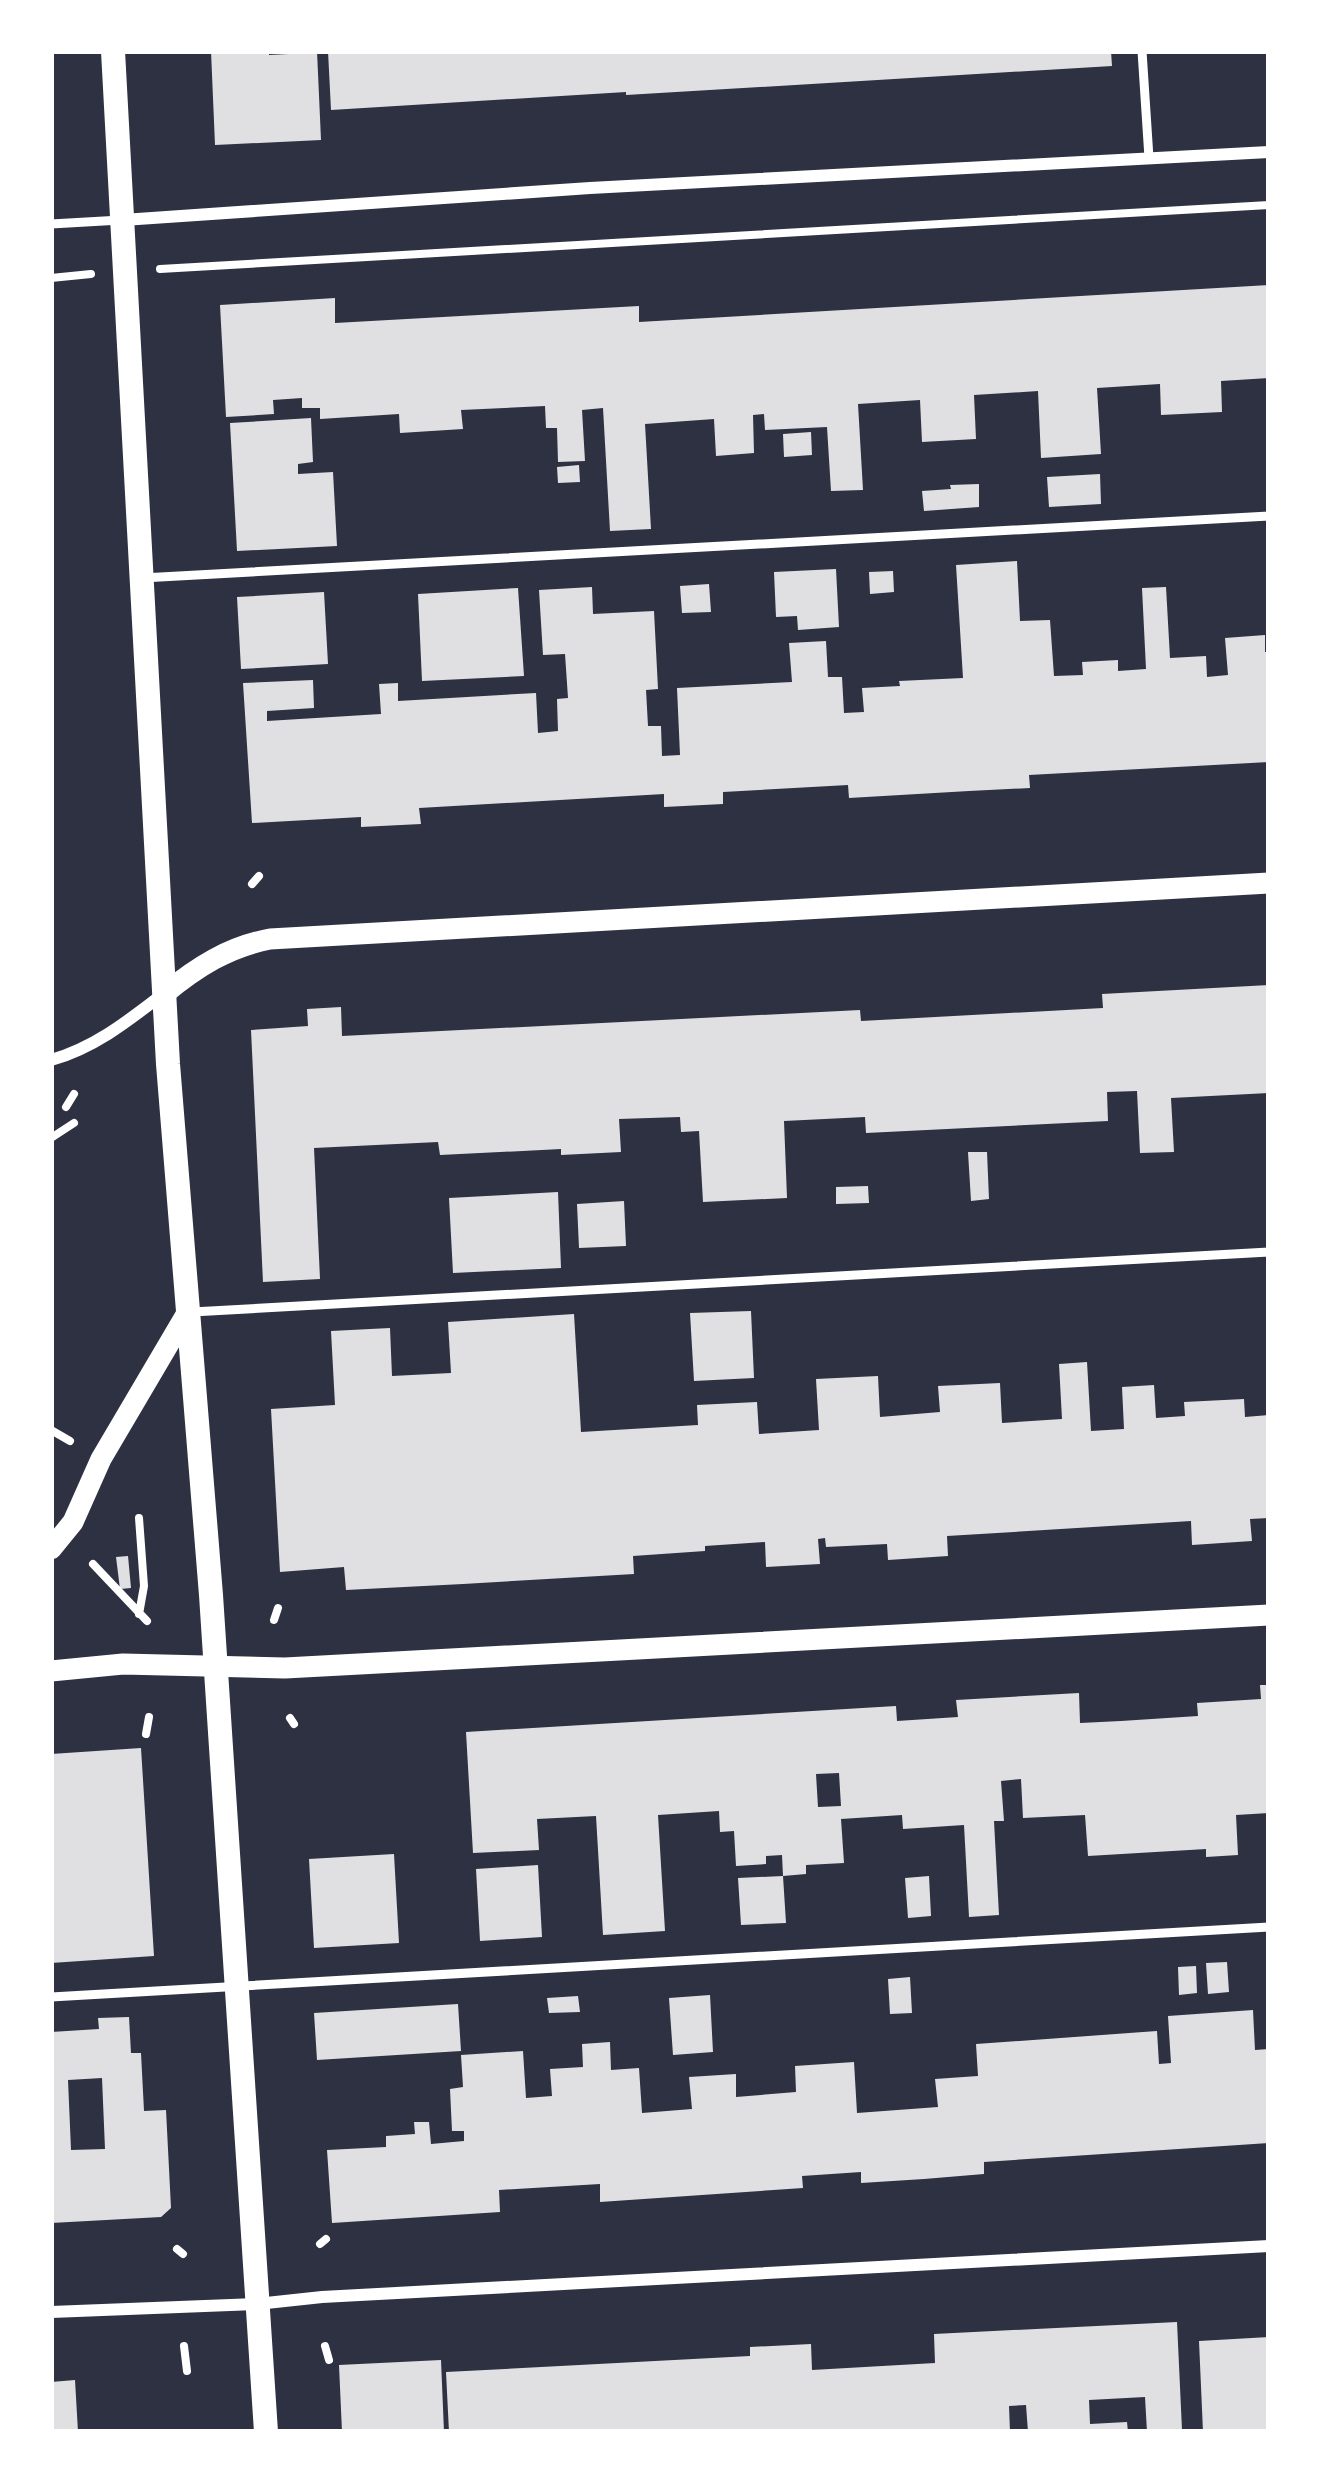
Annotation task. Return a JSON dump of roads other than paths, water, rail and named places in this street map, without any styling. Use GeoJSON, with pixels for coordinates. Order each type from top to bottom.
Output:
{"type":"FeatureCollection","features":[{"type":"Feature","properties":{"kind":"main road"},"geometry":{"type":"LineString","coordinates":[[113,51],[164,994],[216,1667],[266,2432]]}},
{"type":"Feature","properties":{"kind":"street"},"geometry":{"type":"LineString","coordinates":[[122,220],[590,188],[1269,152]]}},
{"type":"Feature","properties":{"kind":"street"},"geometry":{"type":"LineString","coordinates":[[51,1060],[104,1037],[219,955],[270,939],[1269,883]]}},
{"type":"Feature","properties":{"kind":"street"},"geometry":{"type":"LineString","coordinates":[[51,1550],[73,1522],[101,1459],[187,1312]]}},
{"type":"Feature","properties":{"kind":"street"},"geometry":{"type":"LineString","coordinates":[[51,1671],[123,1664],[285,1668],[1269,1615]]}},
{"type":"Feature","properties":{"kind":"street"},"geometry":{"type":"LineString","coordinates":[[51,2312],[1269,2246]]}},
{"type":"Feature","properties":{"kind":"lane"},"geometry":{"type":"LineString","coordinates":[[1142,51],[1149,158]]}},
{"type":"Feature","properties":{"kind":"lane"},"geometry":{"type":"LineString","coordinates":[[51,224],[122,220]]}},
{"type":"Feature","properties":{"kind":"lane"},"geometry":{"type":"LineString","coordinates":[[141,578],[1269,516]]}},
{"type":"Feature","properties":{"kind":"lane"},"geometry":{"type":"LineString","coordinates":[[187,1312],[1269,1252]]}},
{"type":"Feature","properties":{"kind":"lane"},"geometry":{"type":"LineString","coordinates":[[51,1997],[1269,1927]]}}]}
